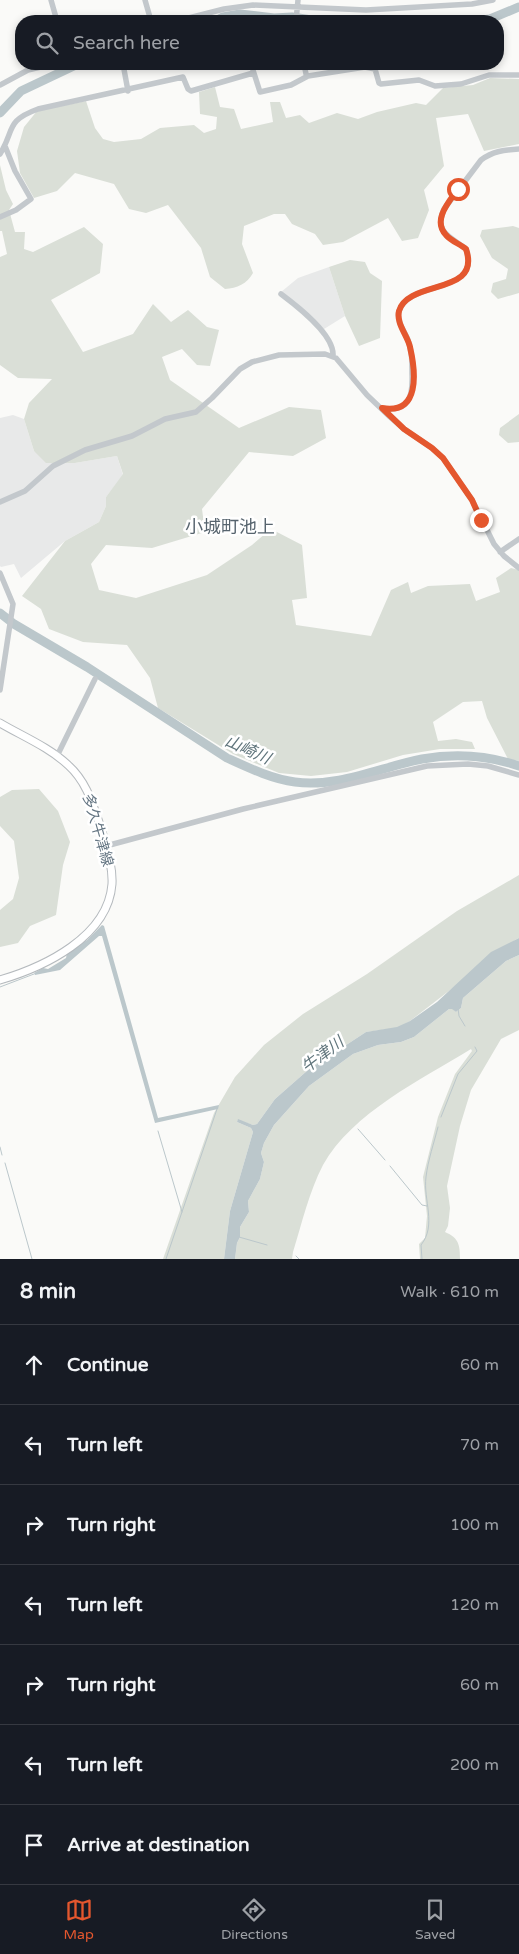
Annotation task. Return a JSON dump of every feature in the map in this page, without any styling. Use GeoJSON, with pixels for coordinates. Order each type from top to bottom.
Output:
{"type":"FeatureCollection","features":[{"type":"Feature","properties":{"kind":"main road","name":"多久牛津線"},"geometry":{"type":"LineString","coordinates":[[0,723],[57,756],[68,765],[86,787],[106,846],[112,884],[102,917],[84,936],[54,958],[31,970],[0,980]]}},
{"type":"Feature","properties":{"kind":"street"},"geometry":{"type":"LineString","coordinates":[[51,0],[55,15]]}},
{"type":"Feature","properties":{"kind":"street"},"geometry":{"type":"LineString","coordinates":[[145,0],[149,15]]}},
{"type":"Feature","properties":{"kind":"street"},"geometry":{"type":"LineString","coordinates":[[201,15],[252,5],[298,3],[335,10],[366,10],[419,8],[494,0]]}},
{"type":"Feature","properties":{"kind":"street"},"geometry":{"type":"LineString","coordinates":[[0,85],[28,70]]}},
{"type":"Feature","properties":{"kind":"street"},"geometry":{"type":"LineString","coordinates":[[124,70],[128,91]]}},
{"type":"Feature","properties":{"kind":"street"},"geometry":{"type":"LineString","coordinates":[[252,70],[260,92],[291,85],[308,76],[349,70]]}},
{"type":"Feature","properties":{"kind":"street"},"geometry":{"type":"LineString","coordinates":[[305,70],[308,76]]}},
{"type":"Feature","properties":{"kind":"street"},"geometry":{"type":"LineString","coordinates":[[375,70],[381,84],[419,80],[435,86],[461,84],[489,75],[519,75]]}},
{"type":"Feature","properties":{"kind":"street"},"geometry":{"type":"LineString","coordinates":[[0,154],[13,124],[28,112],[128,91],[183,77],[188,89],[191,91],[253,73]]}},
{"type":"Feature","properties":{"kind":"street"},"geometry":{"type":"LineString","coordinates":[[0,217],[16,210],[31,199],[5,146]]}},
{"type":"Feature","properties":{"kind":"street"},"geometry":{"type":"LineString","coordinates":[[382,408],[391,410],[401,407],[409,401],[412,390],[410,347],[399,316],[402,305],[414,296],[455,280],[467,270],[466,249],[446,235],[441,226],[441,216],[444,210],[481,160],[489,154],[498,151],[519,149]]}},
{"type":"Feature","properties":{"kind":"street"},"geometry":{"type":"LineString","coordinates":[[281,294],[325,334],[332,347],[333,356],[367,395],[404,429],[443,458],[472,500],[487,532],[500,552],[519,568]]}},
{"type":"Feature","properties":{"kind":"street"},"geometry":{"type":"LineString","coordinates":[[0,502],[25,491],[54,466],[85,450],[132,436],[165,419],[196,412],[240,369],[252,362],[279,355],[319,354],[333,356]]}},
{"type":"Feature","properties":{"kind":"street"},"geometry":{"type":"LineString","coordinates":[[500,552],[519,539]]}},
{"type":"Feature","properties":{"kind":"street"},"geometry":{"type":"LineString","coordinates":[[0,573],[13,600],[0,690]]}},
{"type":"Feature","properties":{"kind":"street"},"geometry":{"type":"LineString","coordinates":[[57,756],[95,679]]}},
{"type":"Feature","properties":{"kind":"street"},"geometry":{"type":"LineString","coordinates":[[106,846],[243,809],[428,766],[468,764],[488,766],[519,775]]}},
{"type":"Feature","properties":{"kind":"shaded area"},"geometry":{"type":"Polygon","coordinates":[[[490,78],[519,79],[519,144],[484,151],[468,114],[436,118],[444,166],[424,190],[429,210],[418,238],[402,241],[388,218],[343,242],[323,245],[315,234],[292,224],[285,214],[274,214],[244,226],[242,244],[253,273],[245,283],[225,289],[210,277],[201,248],[168,205],[146,213],[129,209],[114,184],[75,173],[57,191],[34,198],[20,173],[17,151],[24,127],[37,111],[86,101],[95,128],[103,139],[114,142],[141,139],[160,128],[194,125],[204,133],[216,129],[217,117],[200,114],[199,92],[215,87],[220,107],[234,109],[241,129],[273,122],[270,102],[280,102],[286,118],[300,115],[309,123],[337,113],[358,119],[377,112],[416,103],[426,105],[443,88],[473,85],[490,78]]]}},
{"type":"Feature","properties":{"kind":"shaded area"},"geometry":{"type":"Polygon","coordinates":[[[0,165],[6,190],[13,204],[9,210],[15,232],[25,232],[24,249],[33,252],[84,227],[103,244],[100,273],[51,300],[83,352],[133,334],[153,304],[171,322],[188,310],[207,327],[219,330],[210,366],[197,365],[182,349],[162,357],[170,380],[239,428],[289,407],[321,410],[326,438],[293,456],[249,452],[202,509],[205,532],[152,548],[106,545],[91,564],[99,590],[136,598],[207,575],[252,545],[266,533],[275,531],[302,545],[307,598],[292,600],[296,625],[371,636],[391,590],[408,582],[411,593],[428,586],[470,584],[476,601],[500,592],[496,578],[511,568],[519,570],[519,761],[508,759],[487,718],[482,701],[463,702],[433,722],[438,741],[456,739],[472,742],[475,749],[440,749],[403,755],[347,772],[311,776],[279,773],[233,754],[158,708],[150,678],[127,645],[83,642],[49,629],[41,609],[22,596],[65,541],[99,522],[106,506],[106,497],[123,474],[117,456],[75,463],[46,463],[34,451],[24,419],[29,403],[52,379],[18,378],[0,365],[0,257],[7,254],[2,231],[0,231],[0,165]]]}},
{"type":"Feature","properties":{"kind":"shaded area"},"geometry":{"type":"Polygon","coordinates":[[[513,226],[519,228],[519,293],[498,299],[491,292],[493,283],[506,279],[508,269],[492,258],[480,236],[482,230],[513,226]]]}},
{"type":"Feature","properties":{"kind":"shaded area"},"geometry":{"type":"Polygon","coordinates":[[[350,260],[365,262],[370,273],[382,281],[380,338],[359,346],[345,316],[329,267],[350,260]]]}},
{"type":"Feature","properties":{"kind":"shaded area"},"geometry":{"type":"Polygon","coordinates":[[[329,267],[345,316],[324,329],[281,292],[298,278],[329,267]]]}},
{"type":"Feature","properties":{"kind":"shaded area"},"geometry":{"type":"Polygon","coordinates":[[[519,414],[519,442],[508,443],[499,435],[500,428],[519,414]]]}},
{"type":"Feature","properties":{"kind":"shaded area"},"geometry":{"type":"Polygon","coordinates":[[[13,415],[24,419],[34,451],[75,463],[117,456],[123,475],[106,497],[106,506],[99,522],[65,541],[21,578],[14,564],[0,566],[0,418],[13,415]]]}},
{"type":"Feature","properties":{"kind":"shaded area"},"geometry":{"type":"Polygon","coordinates":[[[39,789],[58,811],[70,842],[63,865],[56,915],[30,926],[18,943],[0,947],[0,910],[13,899],[19,878],[14,841],[0,826],[0,797],[12,790],[39,789]]]}},
{"type":"Feature","properties":{"kind":"shaded area"},"geometry":{"type":"Polygon","coordinates":[[[519,875],[519,938],[410,1021],[397,1028],[366,1032],[308,1070],[275,1099],[257,1124],[253,1125],[238,1120],[237,1122],[251,1128],[253,1132],[230,1211],[224,1259],[163,1259],[214,1113],[235,1077],[264,1045],[303,1014],[367,974],[457,911],[519,875]]]}},
{"type":"Feature","properties":{"kind":"shaded area"},"geometry":{"type":"Polygon","coordinates":[[[102,925],[104,926],[158,1118],[219,1105],[218,1109],[155,1123],[102,936],[99,936],[60,970],[35,975],[34,973],[43,968],[48,969],[66,958],[67,953],[87,940],[102,925]]]}},
{"type":"Feature","properties":{"kind":"shaded area"},"geometry":{"type":"Polygon","coordinates":[[[519,938],[519,955],[506,961],[463,998],[461,1008],[456,1012],[449,1009],[414,1037],[401,1042],[378,1045],[353,1054],[309,1086],[274,1125],[264,1143],[261,1153],[264,1162],[260,1179],[248,1201],[249,1212],[240,1227],[240,1237],[237,1243],[235,1259],[224,1259],[230,1211],[253,1132],[251,1128],[237,1122],[238,1119],[253,1125],[257,1124],[275,1099],[308,1070],[366,1032],[397,1027],[410,1021],[437,1002],[491,952],[519,938]]]}},
{"type":"Feature","properties":{"kind":"shaded area"},"geometry":{"type":"Polygon","coordinates":[[[519,955],[519,1030],[501,1039],[471,1090],[460,1126],[447,1186],[450,1208],[448,1226],[445,1232],[458,1242],[460,1259],[420,1259],[419,1244],[425,1238],[427,1216],[423,1177],[438,1117],[455,1074],[472,1051],[471,1049],[410,1085],[370,1113],[351,1129],[336,1146],[323,1165],[314,1186],[292,1259],[235,1259],[237,1243],[240,1237],[240,1227],[249,1212],[248,1201],[260,1179],[264,1162],[261,1153],[264,1143],[274,1125],[309,1086],[353,1054],[378,1045],[401,1042],[414,1037],[449,1009],[452,1008],[456,1012],[461,1008],[463,998],[506,961],[519,955]]]}},
{"type":"Feature","properties":{"kind":"waterway"},"geometry":{"type":"LineString","coordinates":[[500,15],[519,7]]}},
{"type":"Feature","properties":{"kind":"waterway"},"geometry":{"type":"LineString","coordinates":[[234,15],[248,15]]}},
{"type":"Feature","properties":{"kind":"waterway"},"geometry":{"type":"LineString","coordinates":[[0,113],[21,91],[65,70]]}},
{"type":"Feature","properties":{"kind":"waterway","name":"山崎川"},"geometry":{"type":"LineString","coordinates":[[0,613],[14,624],[87,667],[227,758],[261,773],[295,782],[327,782],[359,776],[422,759],[447,756],[483,757],[519,766]]}},
{"type":"Feature","properties":{"kind":"waterway"},"geometry":{"type":"LineString","coordinates":[[0,987],[34,974]]}},
{"type":"Feature","properties":{"kind":"waterway"},"geometry":{"type":"LineString","coordinates":[[458,1008],[459,1016],[465,1026]]}},
{"type":"Feature","properties":{"kind":"waterway"},"geometry":{"type":"LineString","coordinates":[[441,1117],[458,1074],[477,1051],[475,1047]]}},
{"type":"Feature","properties":{"kind":"waterway"},"geometry":{"type":"LineString","coordinates":[[166,1259],[217,1109]]}},
{"type":"Feature","properties":{"kind":"waterway"},"geometry":{"type":"LineString","coordinates":[[422,1259],[421,1245],[426,1237],[429,1221],[426,1177],[438,1127]]}},
{"type":"Feature","properties":{"kind":"waterway"},"geometry":{"type":"LineString","coordinates":[[358,1129],[385,1160]]}},
{"type":"Feature","properties":{"kind":"waterway"},"geometry":{"type":"LineString","coordinates":[[158,1131],[182,1212]]}},
{"type":"Feature","properties":{"kind":"waterway"},"geometry":{"type":"LineString","coordinates":[[0,1147],[2,1155]]}},
{"type":"Feature","properties":{"kind":"waterway"},"geometry":{"type":"LineString","coordinates":[[5,1163],[32,1259]]}},
{"type":"Feature","properties":{"kind":"waterway"},"geometry":{"type":"LineString","coordinates":[[390,1166],[422,1205],[427,1206]]}},
{"type":"Feature","properties":{"kind":"waterway"},"geometry":{"type":"LineString","coordinates":[[239,1237],[267,1245]]}},
{"type":"Feature","properties":{"kind":"waterway"},"geometry":{"type":"LineString","coordinates":[[296,1256],[299,1259]]}},
{"type":"Feature","properties":{"kind":"district","name":"小城町池上"},"geometry":{"type":"Point","coordinates":[230,527]}},
{"type":"Feature","properties":{"kind":"route"},"geometry":{"type":"LineString","coordinates":[[458,189],[441,216],[441,226],[450,239],[466,249],[468,256],[467,270],[455,280],[407,299],[402,305],[399,311],[400,322],[408,339],[412,361],[411,396],[409,401],[401,407],[391,410],[382,408],[404,429],[443,458],[472,500],[481,520]]}},
{"type":"Feature","properties":{"kind":"water label","name":"牛津川"},"geometry":{"type":"Point","coordinates":[322,1054]}}]}
